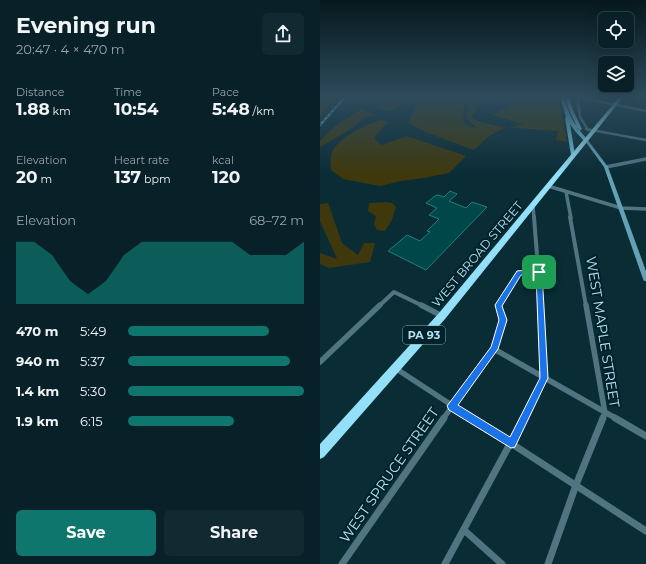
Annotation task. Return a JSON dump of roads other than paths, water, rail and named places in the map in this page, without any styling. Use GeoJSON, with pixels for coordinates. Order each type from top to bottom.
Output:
{"type":"FeatureCollection","features":[{"type":"Feature","properties":{"kind":"highway","name":"PA 93"},"geometry":{"type":"LineString","coordinates":[[586,140],[600,122]]}},
{"type":"Feature","properties":{"kind":"highway"},"geometry":{"type":"LineString","coordinates":[[581,131],[592,132]]}},
{"type":"Feature","properties":{"kind":"highway","name":"WEST BROAD STREET"},"geometry":{"type":"LineString","coordinates":[[320,453],[442,316],[586,140]]}},
{"type":"Feature","properties":{"kind":"main road"},"geometry":{"type":"LineString","coordinates":[[567,122],[573,155]]}},
{"type":"Feature","properties":{"kind":"main road"},"geometry":{"type":"LineString","coordinates":[[572,122],[579,134],[586,140]]}},
{"type":"Feature","properties":{"kind":"main road"},"geometry":{"type":"LineString","coordinates":[[577,122],[586,140]]}},
{"type":"Feature","properties":{"kind":"street"},"geometry":{"type":"LineString","coordinates":[[583,122],[586,129],[592,132],[646,140]]}},
{"type":"Feature","properties":{"kind":"street"},"geometry":{"type":"LineString","coordinates":[[586,140],[606,168],[646,279]]}},
{"type":"Feature","properties":{"kind":"street"},"geometry":{"type":"LineString","coordinates":[[606,168],[646,159]]}},
{"type":"Feature","properties":{"kind":"street"},"geometry":{"type":"LineString","coordinates":[[548,186],[621,208],[646,209]]}},
{"type":"Feature","properties":{"kind":"street","name":"WEST MAPLE STREET"},"geometry":{"type":"LineString","coordinates":[[548,564],[576,485],[605,413],[566,192]]}},
{"type":"Feature","properties":{"kind":"street"},"geometry":{"type":"LineString","coordinates":[[445,564],[511,444],[544,378],[539,272],[533,206]]}},
{"type":"Feature","properties":{"kind":"street","name":"WEST SPRUCE STREET"},"geometry":{"type":"LineString","coordinates":[[342,564],[452,406],[494,349],[503,320],[499,305],[519,272],[539,272]]}},
{"type":"Feature","properties":{"kind":"street"},"geometry":{"type":"LineString","coordinates":[[320,362],[394,292],[442,316]]}},
{"type":"Feature","properties":{"kind":"street"},"geometry":{"type":"LineString","coordinates":[[494,349],[646,436]]}},
{"type":"Feature","properties":{"kind":"street"},"geometry":{"type":"LineString","coordinates":[[395,368],[646,532]]}},
{"type":"Feature","properties":{"kind":"street"},"geometry":{"type":"LineString","coordinates":[[464,530],[502,564]]}}]}
